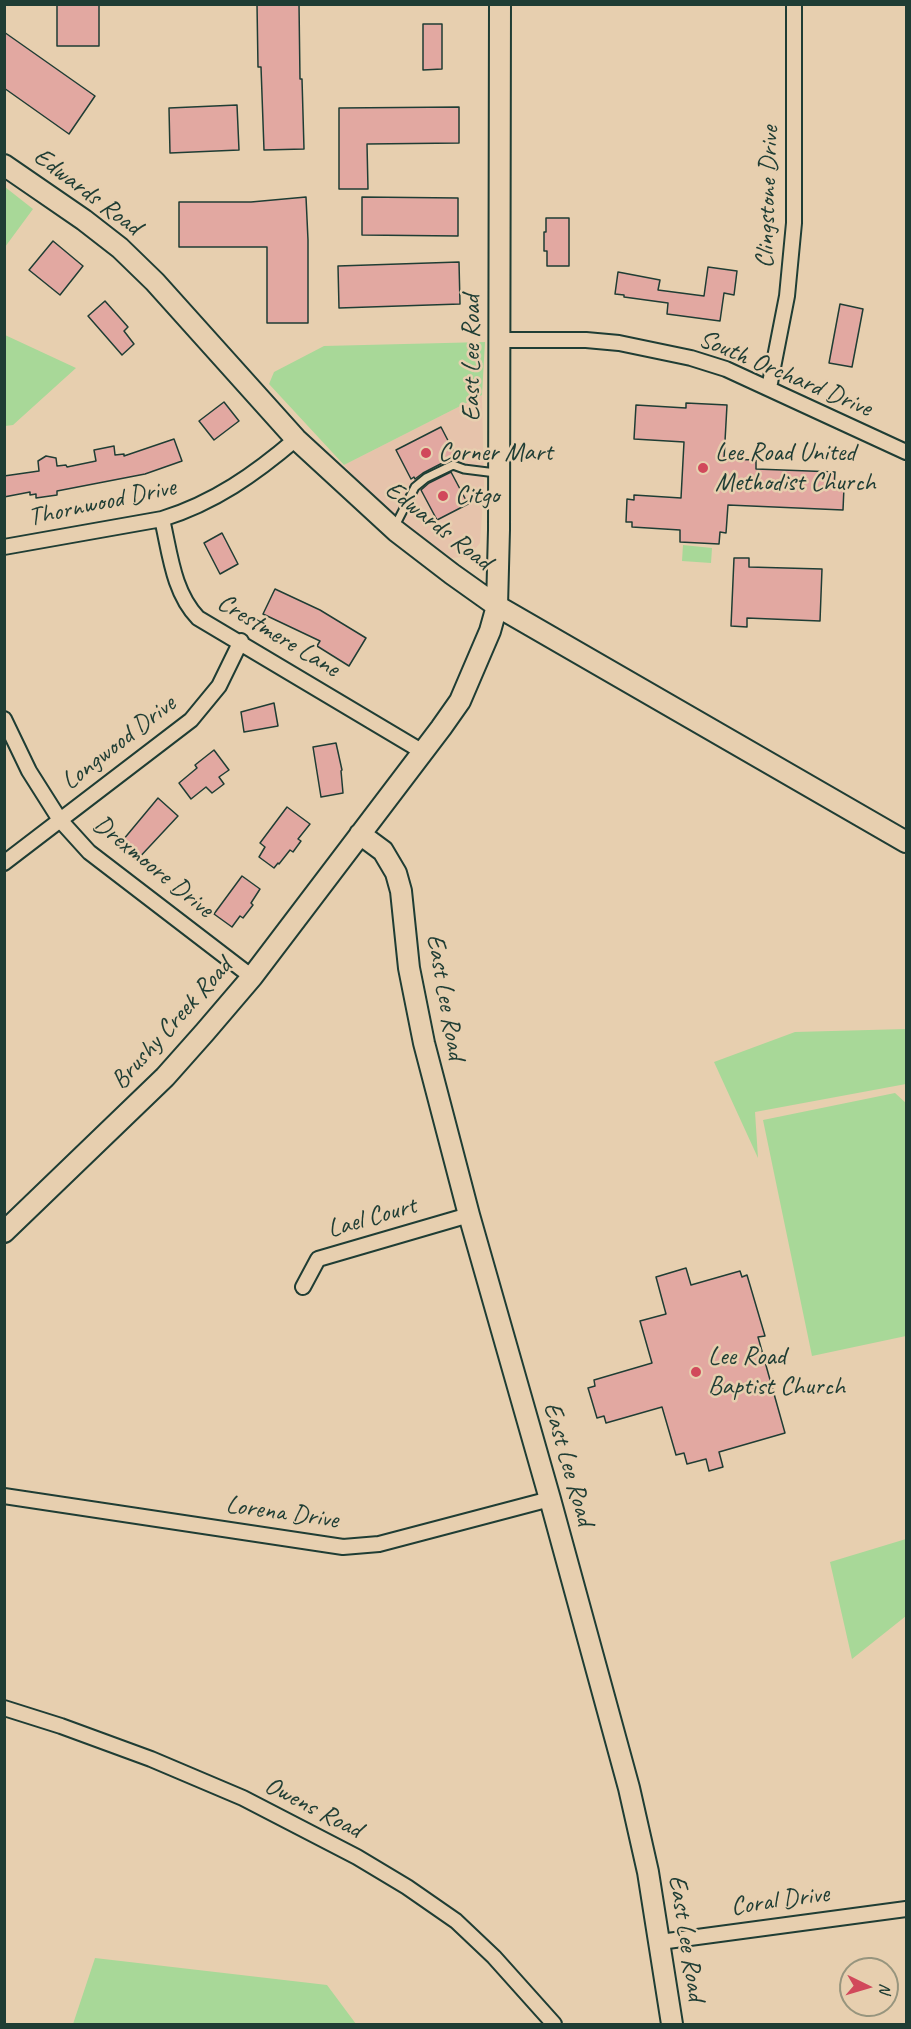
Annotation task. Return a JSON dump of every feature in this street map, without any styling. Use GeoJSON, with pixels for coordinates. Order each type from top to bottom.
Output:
{"type":"FeatureCollection","features":[{"type":"Feature","properties":{"kind":"street","name":"East Lee Road"},"geometry":{"type":"LineString","coordinates":[[501,4],[497,606],[490,631],[459,701],[360,834],[382,851],[396,873],[416,1010],[469,1215],[629,1788],[648,1872],[672,2025]]}},
{"type":"Feature","properties":{"kind":"street","name":"Clingstone Drive"},"geometry":{"type":"LineString","coordinates":[[769,388],[787,296],[793,233],[794,4]]}},
{"type":"Feature","properties":{"kind":"street","name":"Edwards Road"},"geometry":{"type":"LineString","coordinates":[[4,165],[84,220],[120,248],[155,282],[296,439],[393,529],[452,574],[497,606],[906,842]]}},
{"type":"Feature","properties":{"kind":"street","name":"South Orchard Drive"},"geometry":{"type":"LineString","coordinates":[[499,340],[556,339],[619,343],[691,358],[726,369],[906,452]]}},
{"type":"Feature","properties":{"kind":"street","name":"Thornwood Drive"},"geometry":{"type":"LineString","coordinates":[[4,547],[162,519],[202,505],[265,465],[296,439]]}},
{"type":"Feature","properties":{"kind":"street","name":"Crestmere Lane"},"geometry":{"type":"LineString","coordinates":[[162,519],[178,588],[192,612],[204,622],[241,641],[423,752]]}},
{"type":"Feature","properties":{"kind":"street","name":"Longwood Drive"},"geometry":{"type":"LineString","coordinates":[[4,863],[191,720],[219,686],[241,641]]}},
{"type":"Feature","properties":{"kind":"street","name":"Drexmoore Drive"},"geometry":{"type":"LineString","coordinates":[[4,719],[29,771],[60,820],[89,852],[252,977]]}},
{"type":"Feature","properties":{"kind":"street","name":"Brushy Creek Road"},"geometry":{"type":"LineString","coordinates":[[4,1232],[165,1077],[252,977],[360,834]]}},
{"type":"Feature","properties":{"kind":"street","name":"Lael Court"},"geometry":{"type":"LineString","coordinates":[[303,1287],[318,1259],[469,1215]]}},
{"type":"Feature","properties":{"kind":"street","name":"Lorena Drive"},"geometry":{"type":"LineString","coordinates":[[4,1496],[343,1547],[379,1544],[550,1499]]}},
{"type":"Feature","properties":{"kind":"street","name":"Owens Road"},"geometry":{"type":"LineString","coordinates":[[4,1708],[61,1725],[151,1759],[243,1798],[357,1857],[407,1887],[456,1921],[494,1957],[554,2025]]}},
{"type":"Feature","properties":{"kind":"street","name":"Coral Drive"},"geometry":{"type":"LineString","coordinates":[[660,1942],[906,1909]]}},
{"type":"Feature","properties":{"kind":"lane"},"geometry":{"type":"LineString","coordinates":[[393,529],[416,487],[426,478],[453,465],[464,469],[499,473]]}},
{"type":"Feature","properties":{"kind":"shaded area"},"geometry":{"type":"Polygon","coordinates":[[[482,395],[484,486],[480,543],[469,556],[452,558],[422,538],[365,489],[344,465],[482,395]]]}},
{"type":"Feature","properties":{"kind":"green space"},"geometry":{"type":"Polygon","coordinates":[[[5,187],[33,209],[5,247],[5,187]]]}},
{"type":"Feature","properties":{"kind":"green space"},"geometry":{"type":"Polygon","coordinates":[[[5,335],[76,368],[13,425],[5,426],[5,335]]]}},
{"type":"Feature","properties":{"kind":"green space"},"geometry":{"type":"Polygon","coordinates":[[[485,342],[482,395],[344,465],[269,384],[274,372],[324,346],[485,342]]]}},
{"type":"Feature","properties":{"kind":"green space"},"geometry":{"type":"Polygon","coordinates":[[[683,545],[712,548],[711,563],[682,561],[683,545]]]}},
{"type":"Feature","properties":{"kind":"green space"},"geometry":{"type":"Polygon","coordinates":[[[906,1029],[906,1084],[755,1112],[758,1158],[714,1062],[795,1032],[906,1029]]]}},
{"type":"Feature","properties":{"kind":"green space"},"geometry":{"type":"Polygon","coordinates":[[[895,1093],[906,1103],[906,1336],[812,1356],[763,1120],[895,1093]]]}},
{"type":"Feature","properties":{"kind":"green space"},"geometry":{"type":"Polygon","coordinates":[[[906,1539],[906,1616],[852,1659],[830,1562],[906,1539]]]}},
{"type":"Feature","properties":{"kind":"green space"},"geometry":{"type":"Polygon","coordinates":[[[95,1958],[327,1985],[356,2024],[73,2024],[95,1958]]]}},
{"type":"Feature","properties":{"kind":"building"},"geometry":{"type":"Polygon","coordinates":[[[57,4],[99,4],[99,46],[57,46],[57,4]]]}},
{"type":"Feature","properties":{"kind":"building"},"geometry":{"type":"Polygon","coordinates":[[[257,4],[299,4],[304,149],[264,150],[261,67],[258,67],[257,4]]]}},
{"type":"Feature","properties":{"kind":"building"},"geometry":{"type":"Polygon","coordinates":[[[423,24],[442,24],[442,69],[423,70],[423,24]]]}},
{"type":"Feature","properties":{"kind":"building"},"geometry":{"type":"Polygon","coordinates":[[[4,32],[95,96],[69,134],[4,88],[4,32]]]}},
{"type":"Feature","properties":{"kind":"building"},"geometry":{"type":"Polygon","coordinates":[[[237,105],[239,150],[170,153],[169,108],[237,105]]]}},
{"type":"Feature","properties":{"kind":"building"},"geometry":{"type":"Polygon","coordinates":[[[459,107],[459,143],[367,144],[368,189],[339,189],[339,108],[459,107]]]}},
{"type":"Feature","properties":{"kind":"building"},"geometry":{"type":"Polygon","coordinates":[[[306,197],[308,323],[267,323],[267,247],[179,247],[179,202],[251,202],[306,197]]]}},
{"type":"Feature","properties":{"kind":"building"},"geometry":{"type":"Polygon","coordinates":[[[362,197],[458,198],[458,236],[362,235],[362,197]]]}},
{"type":"Feature","properties":{"kind":"building"},"geometry":{"type":"Polygon","coordinates":[[[546,218],[569,218],[569,266],[547,266],[547,251],[544,251],[546,218]]]}},
{"type":"Feature","properties":{"kind":"building"},"geometry":{"type":"Polygon","coordinates":[[[53,241],[83,266],[60,295],[29,270],[53,241]]]}},
{"type":"Feature","properties":{"kind":"building"},"geometry":{"type":"Polygon","coordinates":[[[459,262],[460,304],[339,308],[338,266],[459,262]]]}},
{"type":"Feature","properties":{"kind":"building"},"geometry":{"type":"Polygon","coordinates":[[[708,267],[737,271],[734,295],[724,293],[720,321],[667,314],[668,303],[615,294],[618,272],[660,280],[658,290],[704,296],[708,267]]]}},
{"type":"Feature","properties":{"kind":"building"},"geometry":{"type":"Polygon","coordinates":[[[105,301],[128,327],[124,331],[134,344],[122,355],[88,316],[105,301]]]}},
{"type":"Feature","properties":{"kind":"building"},"geometry":{"type":"Polygon","coordinates":[[[840,304],[863,309],[852,367],[829,363],[840,304]]]}},
{"type":"Feature","properties":{"kind":"building"},"geometry":{"type":"Polygon","coordinates":[[[224,402],[239,421],[214,440],[199,421],[224,402]]]}},
{"type":"Feature","properties":{"kind":"building","name":"Lee Road United Methodist Church"},"geometry":{"type":"Polygon","coordinates":[[[686,403],[727,405],[724,459],[756,460],[756,469],[835,472],[834,487],[844,487],[843,510],[728,505],[726,533],[720,532],[719,544],[680,542],[680,530],[632,527],[632,522],[626,522],[627,499],[634,500],[634,495],[681,498],[684,442],[634,439],[636,405],[686,408],[686,403]]]}},
{"type":"Feature","properties":{"kind":"building","name":"Corner Mart"},"geometry":{"type":"Polygon","coordinates":[[[441,427],[456,456],[415,479],[414,477],[411,479],[396,450],[441,427]]]}},
{"type":"Feature","properties":{"kind":"building"},"geometry":{"type":"Polygon","coordinates":[[[174,439],[182,461],[145,474],[57,491],[57,495],[36,498],[36,494],[30,495],[30,492],[4,497],[4,476],[39,471],[38,461],[46,456],[56,458],[57,466],[66,465],[67,467],[96,461],[94,450],[114,446],[115,455],[124,454],[124,456],[174,439]]]}},
{"type":"Feature","properties":{"kind":"building","name":"Citgo"},"geometry":{"type":"Polygon","coordinates":[[[451,472],[468,504],[437,520],[421,490],[429,483],[451,472]]]}},
{"type":"Feature","properties":{"kind":"building"},"geometry":{"type":"Polygon","coordinates":[[[222,533],[238,564],[220,574],[204,543],[222,533]]]}},
{"type":"Feature","properties":{"kind":"building"},"geometry":{"type":"Polygon","coordinates":[[[734,558],[749,558],[749,567],[822,569],[820,621],[747,618],[747,627],[731,626],[734,558]]]}},
{"type":"Feature","properties":{"kind":"building"},"geometry":{"type":"Polygon","coordinates":[[[275,589],[320,610],[366,638],[349,666],[317,646],[320,641],[263,614],[275,589]]]}},
{"type":"Feature","properties":{"kind":"building"},"geometry":{"type":"Polygon","coordinates":[[[274,703],[278,726],[244,732],[241,712],[274,703]]]}},
{"type":"Feature","properties":{"kind":"building"},"geometry":{"type":"Polygon","coordinates":[[[336,743],[342,770],[343,793],[321,797],[313,747],[336,743]]]}},
{"type":"Feature","properties":{"kind":"building"},"geometry":{"type":"Polygon","coordinates":[[[214,750],[229,770],[219,777],[224,784],[212,793],[206,787],[191,799],[179,783],[197,768],[195,765],[214,750]]]}},
{"type":"Feature","properties":{"kind":"building"},"geometry":{"type":"Polygon","coordinates":[[[158,798],[178,816],[136,861],[118,846],[158,798]]]}},
{"type":"Feature","properties":{"kind":"building"},"geometry":{"type":"Polygon","coordinates":[[[287,807],[310,824],[298,839],[301,841],[293,852],[290,850],[274,868],[259,857],[265,847],[260,843],[287,807]]]}},
{"type":"Feature","properties":{"kind":"building"},"geometry":{"type":"Polygon","coordinates":[[[242,876],[260,889],[251,903],[253,905],[243,918],[240,916],[232,927],[214,914],[242,876]]]}},
{"type":"Feature","properties":{"kind":"building","name":"Lee Road Baptist Church"},"geometry":{"type":"Polygon","coordinates":[[[686,1268],[691,1285],[740,1271],[742,1277],[747,1275],[765,1336],[758,1337],[785,1433],[719,1452],[723,1467],[709,1471],[706,1459],[687,1464],[684,1453],[676,1455],[662,1407],[606,1423],[604,1416],[597,1418],[588,1388],[595,1386],[594,1380],[652,1363],[640,1321],[666,1314],[656,1277],[686,1268]]]}},
{"type":"Feature","properties":{"kind":"place","name":"Corner Mart"},"geometry":{"type":"Point","coordinates":[426,453]}},
{"type":"Feature","properties":{"kind":"place","name":"Lee Road United Methodist Church"},"geometry":{"type":"Point","coordinates":[703,468]}},
{"type":"Feature","properties":{"kind":"place","name":"Citgo"},"geometry":{"type":"Point","coordinates":[443,496]}},
{"type":"Feature","properties":{"kind":"place","name":"Lee Road Baptist Church"},"geometry":{"type":"Point","coordinates":[696,1372]}}]}
